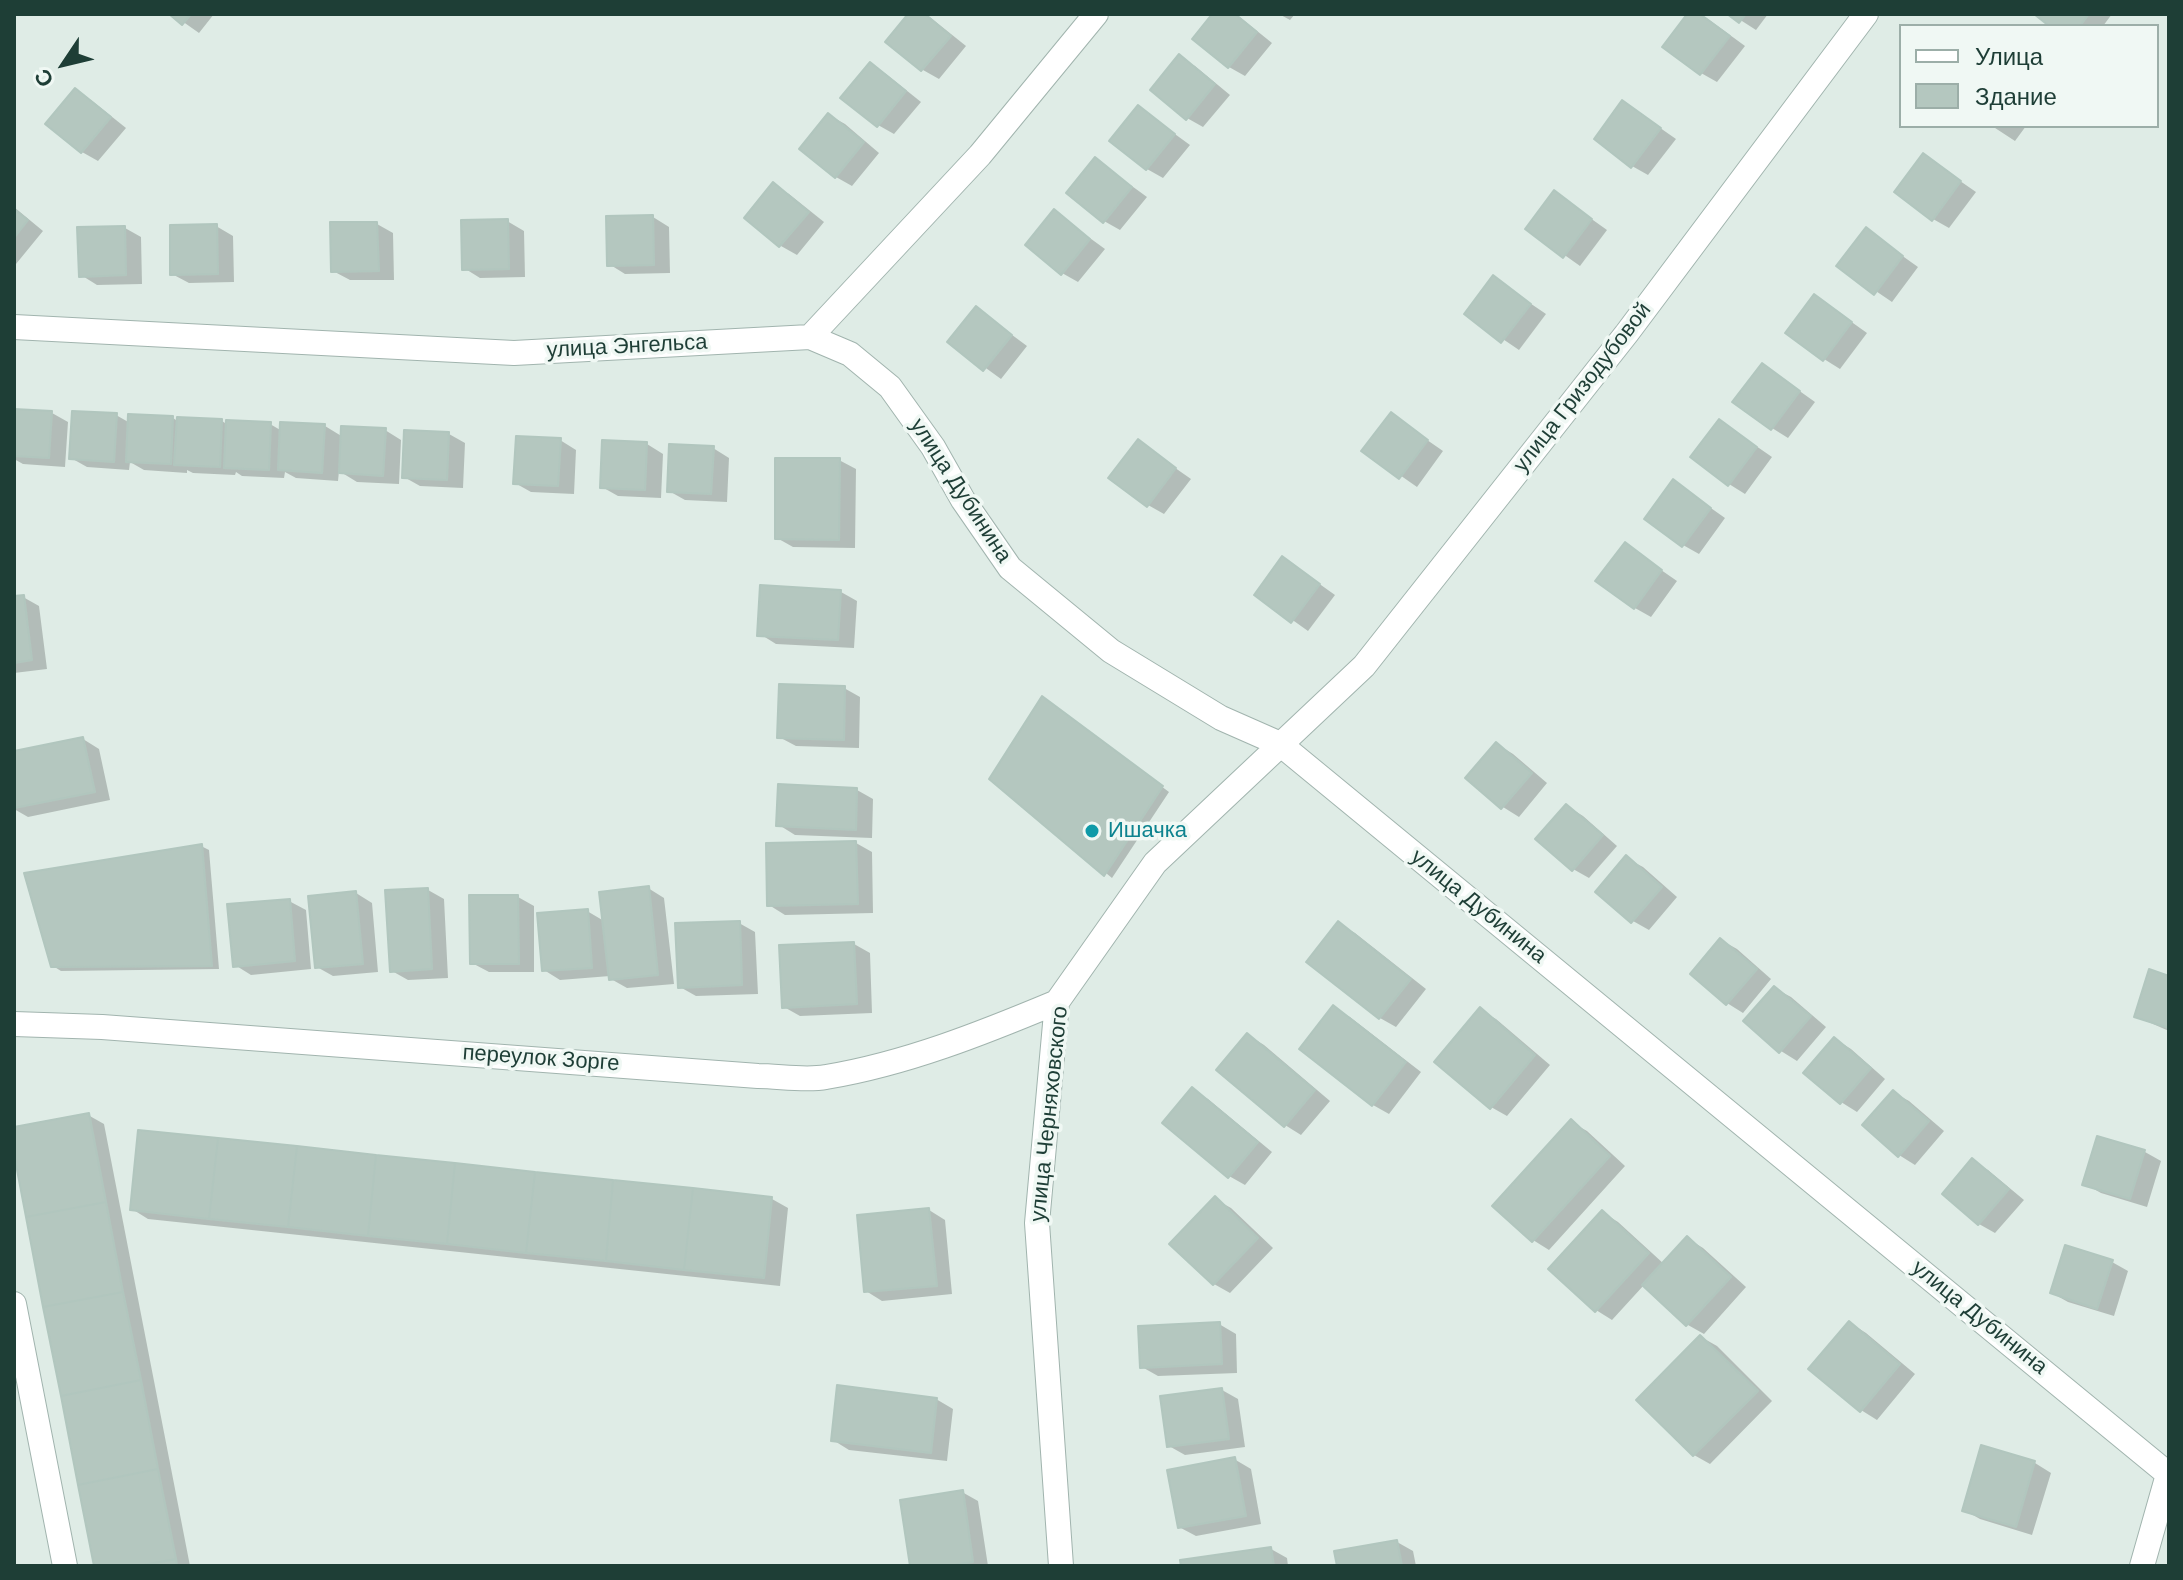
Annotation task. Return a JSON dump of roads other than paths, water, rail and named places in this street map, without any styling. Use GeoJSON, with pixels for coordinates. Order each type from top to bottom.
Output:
{"type":"FeatureCollection","features":[{"type":"Feature","properties":{"kind":"street"},"geometry":{"type":"LineString","coordinates":[[810,337],[980,155],[1096,14]]}},
{"type":"Feature","properties":{"kind":"street","name":"улица Гризодубовой"},"geometry":{"type":"LineString","coordinates":[[1280,744],[1373,654],[1627,333],[1866,14]]}},
{"type":"Feature","properties":{"kind":"street","name":"улица Энгельса"},"geometry":{"type":"LineString","coordinates":[[14,327],[514,353],[810,337]]}},
{"type":"Feature","properties":{"kind":"street","name":"улица Дубинина"},"geometry":{"type":"LineString","coordinates":[[810,337],[850,354],[890,387],[933,447],[963,500],[1010,568],[1111,651],[1221,718],[1280,744],[2168,1472]]}},
{"type":"Feature","properties":{"kind":"street","name":"улица Черняховского"},"geometry":{"type":"LineString","coordinates":[[1061,1566],[1037,1223],[1057,1002],[1155,863],[1280,744]]}},
{"type":"Feature","properties":{"kind":"street","name":"переулок Зорге"},"geometry":{"type":"LineString","coordinates":[[14,1024],[118,1028],[758,1076],[823,1078],[880,1065],[991,1030],[1057,1002]]}},
{"type":"Feature","properties":{"kind":"street"},"geometry":{"type":"LineString","coordinates":[[14,1304],[65,1566]]}},
{"type":"Feature","properties":{"kind":"street"},"geometry":{"type":"LineString","coordinates":[[2142,1566],[2168,1472]]}},
{"type":"Feature","properties":{"kind":"place","name":"Ишачка"},"geometry":{"type":"Point","coordinates":[1092,831]}}]}
